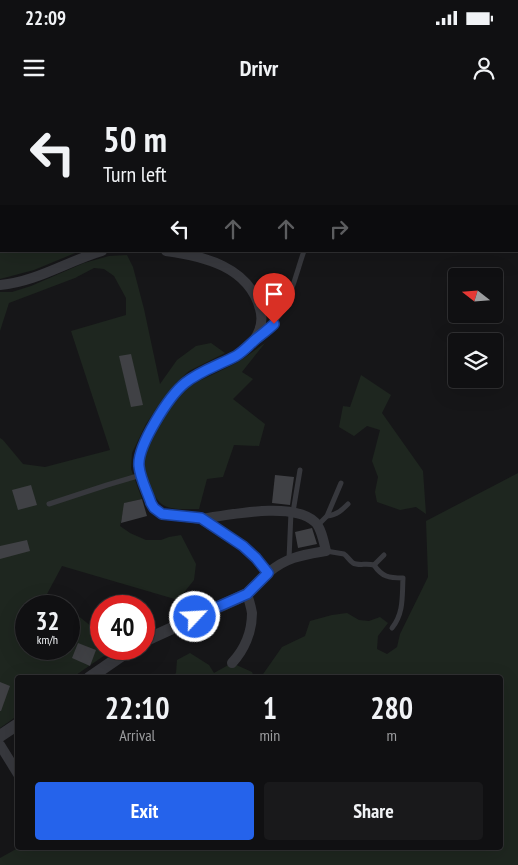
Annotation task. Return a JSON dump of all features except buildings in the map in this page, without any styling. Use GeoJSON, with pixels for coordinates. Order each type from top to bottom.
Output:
{"type":"FeatureCollection","features":[{"type":"Feature","properties":{"kind":"street"},"geometry":{"type":"LineString","coordinates":[[0,285],[33,278],[99,252]]}},
{"type":"Feature","properties":{"kind":"street"},"geometry":{"type":"LineString","coordinates":[[155,636],[247,594],[275,567],[299,555],[326,551],[316,522],[292,512],[282,510],[201,518],[162,514],[151,503],[138,464],[146,439],[179,388],[197,375],[243,352],[255,339],[262,321],[258,302],[252,291],[236,274],[212,261],[171,252]]}},
{"type":"Feature","properties":{"kind":"street"},"geometry":{"type":"LineString","coordinates":[[201,518],[243,546],[268,573]]}},
{"type":"Feature","properties":{"kind":"street"},"geometry":{"type":"LineString","coordinates":[[232,663],[243,648],[250,626],[252,614],[247,594]]}},
{"type":"Feature","properties":{"kind":"street"},"geometry":{"type":"LineString","coordinates":[[93,675],[115,660]]}},
{"type":"Feature","properties":{"kind":"street"},"geometry":{"type":"LineString","coordinates":[[0,736],[15,726]]}},
{"type":"Feature","properties":{"kind":"street"},"geometry":{"type":"LineString","coordinates":[[0,745],[15,769]]}},
{"type":"Feature","properties":{"kind":"lane"},"geometry":{"type":"LineString","coordinates":[[255,339],[266,332],[284,310],[304,252]]}},
{"type":"Feature","properties":{"kind":"lane"},"geometry":{"type":"LineString","coordinates":[[289,560],[292,512],[300,470]]}},
{"type":"Feature","properties":{"kind":"lane"},"geometry":{"type":"LineString","coordinates":[[49,504],[141,475]]}},
{"type":"Feature","properties":{"kind":"lane"},"geometry":{"type":"LineString","coordinates":[[318,525],[328,516],[341,483]]}},
{"type":"Feature","properties":{"kind":"lane"},"geometry":{"type":"LineString","coordinates":[[328,516],[339,513],[348,504]]}},
{"type":"Feature","properties":{"kind":"lane"},"geometry":{"type":"LineString","coordinates":[[326,551],[344,554],[353,564],[368,563],[374,565],[378,571],[391,578],[403,578],[400,615],[392,628]]}},
{"type":"Feature","properties":{"kind":"lane"},"geometry":{"type":"LineString","coordinates":[[374,565],[384,555]]}},
{"type":"Feature","properties":{"kind":"shaded area"},"geometry":{"type":"Polygon","coordinates":[[[0,252],[78,252],[34,270],[0,279],[0,252]]]}},
{"type":"Feature","properties":{"kind":"shaded area"},"geometry":{"type":"Polygon","coordinates":[[[127,255],[133,267],[144,309],[160,384],[177,360],[196,346],[211,343],[225,353],[189,371],[163,399],[146,424],[132,453],[131,469],[142,499],[125,503],[120,526],[146,540],[161,540],[181,535],[196,564],[194,580],[178,600],[62,566],[47,595],[15,595],[15,660],[80,660],[80,617],[90,625],[90,660],[98,660],[76,675],[15,675],[15,717],[0,728],[0,438],[23,464],[45,467],[110,450],[71,331],[126,315],[126,298],[114,276],[104,269],[94,268],[75,278],[9,303],[0,331],[0,292],[12,292],[31,286],[84,263],[109,256],[127,255]]]}},
{"type":"Feature","properties":{"kind":"shaded area"},"geometry":{"type":"Polygon","coordinates":[[[265,343],[242,372],[253,379],[233,399],[265,424],[259,446],[234,445],[223,477],[207,479],[199,509],[166,507],[156,498],[152,491],[143,465],[146,451],[162,421],[176,400],[188,387],[236,363],[265,343]]]}},
{"type":"Feature","properties":{"kind":"shaded area"},"geometry":{"type":"Polygon","coordinates":[[[361,375],[391,395],[382,413],[423,471],[426,514],[416,507],[400,510],[377,502],[375,492],[378,477],[372,461],[380,430],[367,426],[354,436],[339,427],[343,406],[350,407],[361,375]]]}},
{"type":"Feature","properties":{"kind":"shaded area"},"geometry":{"type":"Polygon","coordinates":[[[518,473],[518,865],[0,865],[0,858],[15,850],[503,850],[503,675],[262,675],[282,647],[305,636],[310,621],[332,615],[347,613],[359,620],[369,621],[380,617],[388,623],[378,636],[377,649],[387,654],[397,647],[400,634],[428,577],[426,521],[518,473]]]}},
{"type":"Feature","properties":{"kind":"shaded area"},"geometry":{"type":"Polygon","coordinates":[[[190,653],[209,665],[214,673],[232,663],[252,672],[253,675],[174,675],[177,660],[190,653]]]}},
{"type":"Feature","properties":{"kind":"route"},"geometry":{"type":"LineString","coordinates":[[195,617],[247,594],[268,573],[243,546],[201,518],[162,514],[154,508],[138,464],[141,450],[156,422],[179,388],[197,375],[243,352],[255,339],[274,324]]}}]}
